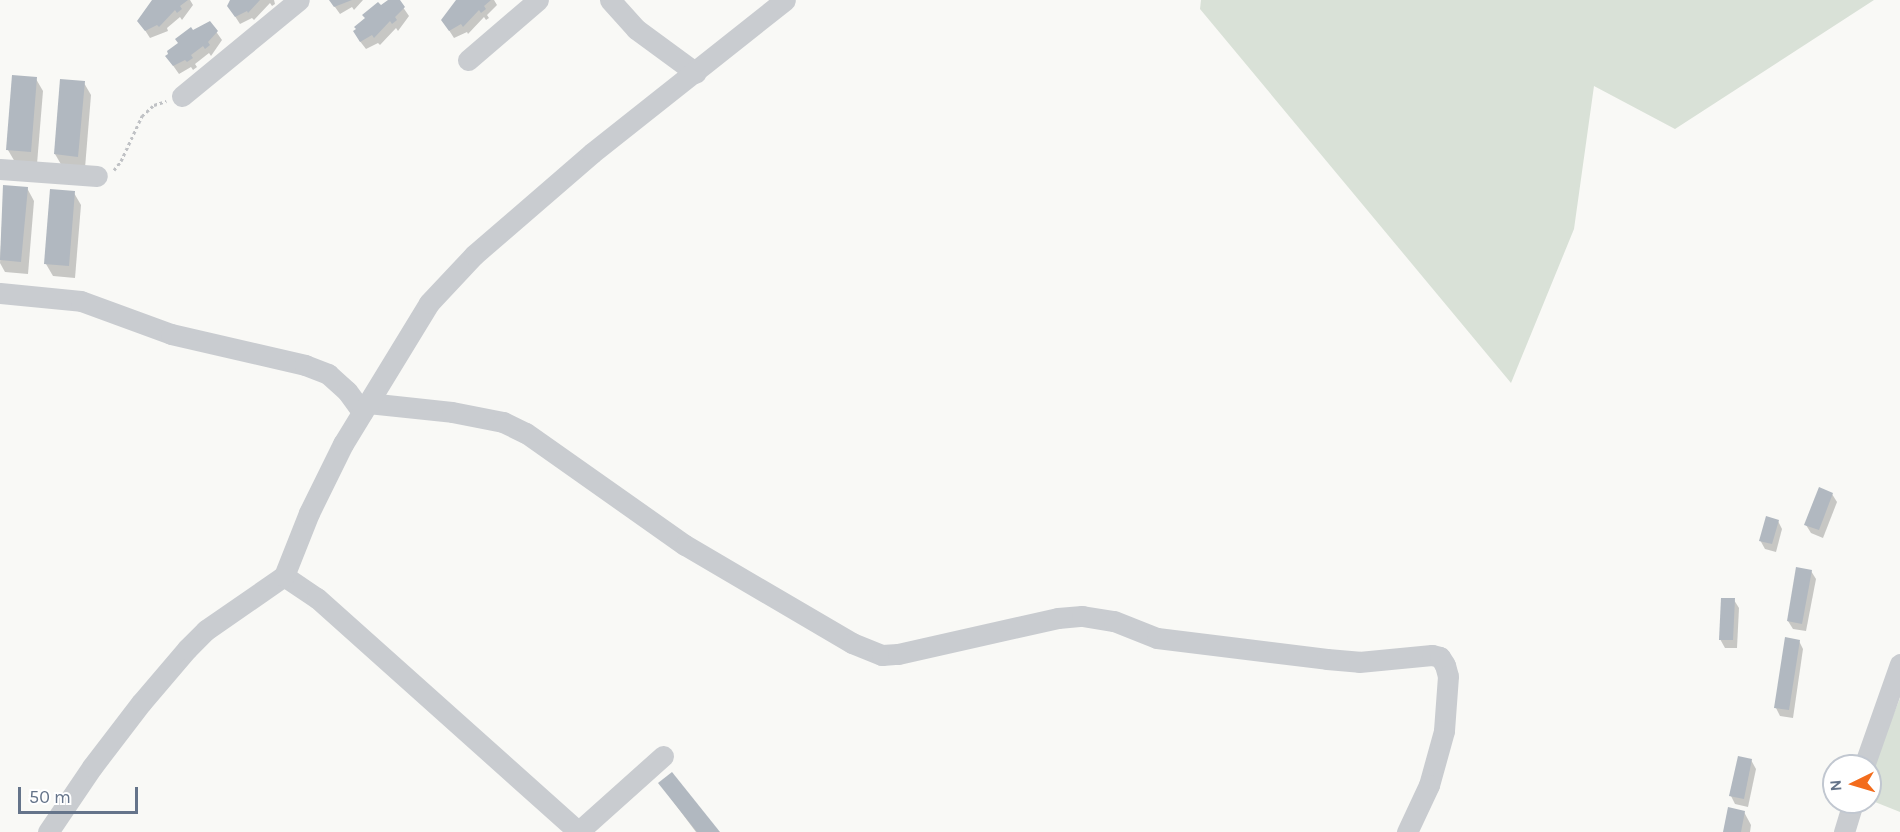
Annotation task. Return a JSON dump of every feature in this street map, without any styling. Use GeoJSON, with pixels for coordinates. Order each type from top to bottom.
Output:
{"type":"FeatureCollection","features":[{"type":"Feature","properties":{"kind":"street"},"geometry":{"type":"LineString","coordinates":[[182,96],[299,0]]}},
{"type":"Feature","properties":{"kind":"street"},"geometry":{"type":"LineString","coordinates":[[610,0],[636,29],[696,72]]}},
{"type":"Feature","properties":{"kind":"street"},"geometry":{"type":"LineString","coordinates":[[48,832],[99,758],[187,649],[207,630],[284,576],[309,513],[365,407],[429,303],[456,273],[592,153],[785,0]]}},
{"type":"Feature","properties":{"kind":"street"},"geometry":{"type":"LineString","coordinates":[[468,60],[526,4]]}},
{"type":"Feature","properties":{"kind":"street"},"geometry":{"type":"LineString","coordinates":[[0,169],[97,176]]}},
{"type":"Feature","properties":{"kind":"street"},"geometry":{"type":"LineString","coordinates":[[0,293],[81,301],[171,334],[305,365],[328,374],[365,407],[452,412],[503,422],[526,433],[685,545],[870,652],[882,655],[898,654],[1058,618],[1082,616],[1114,621],[1157,638],[1327,659],[1359,662],[1432,655],[1440,657],[1445,664],[1448,676],[1444,731],[1429,785],[1407,832]]}},
{"type":"Feature","properties":{"kind":"street"},"geometry":{"type":"LineString","coordinates":[[284,576],[316,598],[578,832],[663,756]]}},
{"type":"Feature","properties":{"kind":"street"},"geometry":{"type":"LineString","coordinates":[[1868,754],[1900,664]]}},
{"type":"Feature","properties":{"kind":"street"},"geometry":{"type":"LineString","coordinates":[[1844,832],[1849,814]]}},
{"type":"Feature","properties":{"kind":"path"},"geometry":{"type":"LineString","coordinates":[[97,176],[111,174],[121,161],[142,116],[154,105],[182,96]]}},
{"type":"Feature","properties":{"kind":"shaded area"},"geometry":{"type":"Polygon","coordinates":[[[1201,0],[1874,0],[1675,129],[1594,86],[1574,229],[1511,383],[1200,9],[1201,0]]]}},
{"type":"Feature","properties":{"kind":"shaded area"},"geometry":{"type":"Polygon","coordinates":[[[1900,698],[1900,812],[1882,805],[1882,754],[1878,754],[1900,698]]]}},
{"type":"Feature","properties":{"kind":"building"},"geometry":{"type":"Polygon","coordinates":[[[152,0],[188,0],[180,6],[182,9],[177,13],[175,10],[159,27],[157,25],[145,31],[137,21],[152,0]]]}},
{"type":"Feature","properties":{"kind":"building"},"geometry":{"type":"Polygon","coordinates":[[[230,0],[260,0],[248,13],[247,11],[235,17],[227,6],[230,0]]]}},
{"type":"Feature","properties":{"kind":"building"},"geometry":{"type":"Polygon","coordinates":[[[329,0],[352,0],[334,7],[329,0]]]}},
{"type":"Feature","properties":{"kind":"building"},"geometry":{"type":"Polygon","coordinates":[[[388,0],[400,0],[405,7],[395,17],[397,20],[392,24],[390,21],[374,38],[372,35],[360,42],[353,31],[356,29],[354,27],[365,18],[362,15],[378,2],[381,5],[388,0]]]}},
{"type":"Feature","properties":{"kind":"building"},"geometry":{"type":"Polygon","coordinates":[[[456,0],[491,0],[484,6],[486,9],[481,13],[479,10],[463,27],[461,24],[449,31],[441,20],[456,0]]]}},
{"type":"Feature","properties":{"kind":"building"},"geometry":{"type":"Polygon","coordinates":[[[210,21],[218,31],[208,42],[210,45],[205,49],[203,46],[191,55],[193,58],[187,62],[185,60],[173,66],[165,56],[168,54],[167,51],[178,43],[175,39],[191,27],[193,30],[210,21]]]}},
{"type":"Feature","properties":{"kind":"building"},"geometry":{"type":"Polygon","coordinates":[[[12,75],[37,77],[31,152],[6,150],[12,75]]]}},
{"type":"Feature","properties":{"kind":"building"},"geometry":{"type":"Polygon","coordinates":[[[60,79],[85,81],[78,157],[54,154],[60,79]]]}},
{"type":"Feature","properties":{"kind":"building"},"geometry":{"type":"Polygon","coordinates":[[[3,185],[28,187],[21,262],[0,260],[3,185]]]}},
{"type":"Feature","properties":{"kind":"building"},"geometry":{"type":"Polygon","coordinates":[[[50,189],[75,191],[69,266],[44,264],[50,189]]]}},
{"type":"Feature","properties":{"kind":"building"},"geometry":{"type":"Polygon","coordinates":[[[1819,487],[1833,493],[1819,530],[1804,525],[1819,487]]]}},
{"type":"Feature","properties":{"kind":"building"},"geometry":{"type":"Polygon","coordinates":[[[1766,516],[1779,520],[1772,544],[1759,541],[1766,516]]]}},
{"type":"Feature","properties":{"kind":"building"},"geometry":{"type":"Polygon","coordinates":[[[1796,567],[1812,570],[1802,624],[1787,621],[1796,567]]]}},
{"type":"Feature","properties":{"kind":"building"},"geometry":{"type":"Polygon","coordinates":[[[1721,598],[1735,598],[1733,640],[1719,640],[1721,598]]]}},
{"type":"Feature","properties":{"kind":"building"},"geometry":{"type":"Polygon","coordinates":[[[1785,637],[1800,640],[1789,710],[1774,708],[1785,637]]]}},
{"type":"Feature","properties":{"kind":"building"},"geometry":{"type":"Polygon","coordinates":[[[1738,756],[1752,759],[1744,799],[1729,796],[1738,756]]]}},
{"type":"Feature","properties":{"kind":"building"},"geometry":{"type":"Polygon","coordinates":[[[672,772],[720,832],[697,832],[658,783],[672,772]]]}},
{"type":"Feature","properties":{"kind":"building"},"geometry":{"type":"Polygon","coordinates":[[[1728,807],[1745,811],[1741,832],[1723,832],[1728,807]]]}}]}
